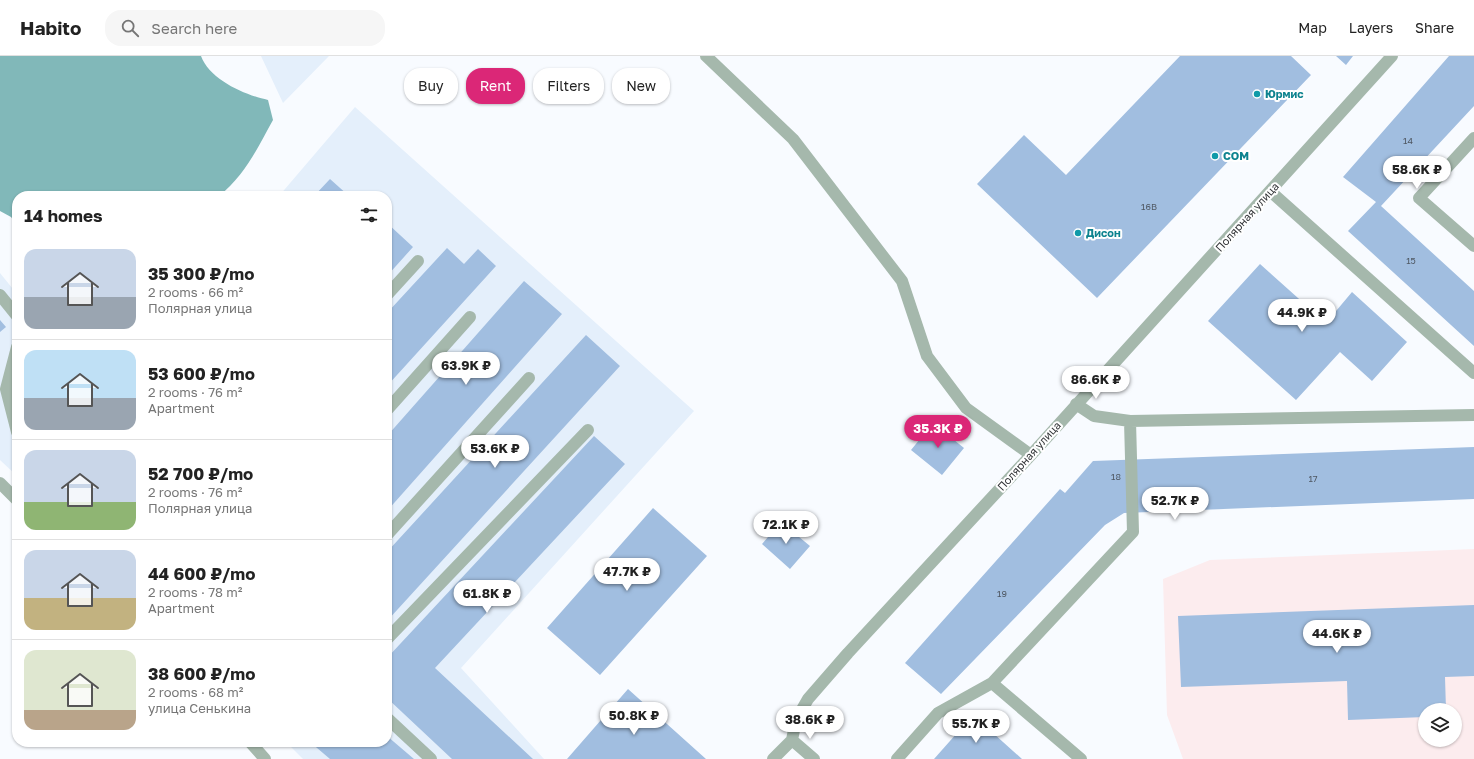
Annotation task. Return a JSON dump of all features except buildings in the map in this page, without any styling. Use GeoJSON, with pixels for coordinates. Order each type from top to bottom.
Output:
{"type":"FeatureCollection","features":[{"type":"Feature","properties":{"kind":"street"},"geometry":{"type":"LineString","coordinates":[[706,56],[793,139],[902,281],[927,356],[966,408],[1031,455]]}},
{"type":"Feature","properties":{"kind":"street","name":"Полярная улица"},"geometry":{"type":"LineString","coordinates":[[792,740],[796,720],[808,700],[848,653],[1031,455],[1392,56]]}},
{"type":"Feature","properties":{"kind":"street"},"geometry":{"type":"LineString","coordinates":[[1474,138],[1418,198],[1474,246]]}},
{"type":"Feature","properties":{"kind":"street"},"geometry":{"type":"LineString","coordinates":[[1270,192],[1474,373]]}},
{"type":"Feature","properties":{"kind":"street"},"geometry":{"type":"LineString","coordinates":[[392,290],[418,261]]}},
{"type":"Feature","properties":{"kind":"street"},"geometry":{"type":"LineString","coordinates":[[0,295],[12,310]]}},
{"type":"Feature","properties":{"kind":"street"},"geometry":{"type":"LineString","coordinates":[[392,404],[470,317]]}},
{"type":"Feature","properties":{"kind":"street"},"geometry":{"type":"LineString","coordinates":[[12,361],[3,388],[12,416]]}},
{"type":"Feature","properties":{"kind":"street"},"geometry":{"type":"LineString","coordinates":[[392,529],[529,378]]}},
{"type":"Feature","properties":{"kind":"street"},"geometry":{"type":"LineString","coordinates":[[1076,404],[1094,416],[1130,421],[1474,414]]}},
{"type":"Feature","properties":{"kind":"street"},"geometry":{"type":"LineString","coordinates":[[897,759],[938,713],[992,683],[1134,532],[1130,421]]}},
{"type":"Feature","properties":{"kind":"street"},"geometry":{"type":"LineString","coordinates":[[392,634],[588,430]]}},
{"type":"Feature","properties":{"kind":"street"},"geometry":{"type":"LineString","coordinates":[[0,483],[12,495]]}},
{"type":"Feature","properties":{"kind":"street"},"geometry":{"type":"LineString","coordinates":[[992,683],[1081,759]]}},
{"type":"Feature","properties":{"kind":"street"},"geometry":{"type":"LineString","coordinates":[[392,723],[431,759]]}},
{"type":"Feature","properties":{"kind":"street"},"geometry":{"type":"LineString","coordinates":[[773,759],[792,740],[814,759]]}},
{"type":"Feature","properties":{"kind":"street"},"geometry":{"type":"LineString","coordinates":[[255,747],[266,759]]}},
{"type":"Feature","properties":{"kind":"shaded area"},"geometry":{"type":"Polygon","coordinates":[[[261,56],[329,56],[283,103],[261,56]]]}},
{"type":"Feature","properties":{"kind":"shaded area"},"geometry":{"type":"Polygon","coordinates":[[[355,107],[694,411],[461,668],[544,759],[303,759],[291,747],[392,747],[392,191],[283,191],[355,107]]]}},
{"type":"Feature","properties":{"kind":"shaded area"},"geometry":{"type":"Polygon","coordinates":[[[0,273],[12,288],[12,471],[0,460],[0,273]]]}},
{"type":"Feature","properties":{"kind":"shaded area"},"geometry":{"type":"Polygon","coordinates":[[[1474,549],[1474,759],[1183,759],[1167,715],[1163,579],[1210,560],[1474,549]]]}},
{"type":"Feature","properties":{"kind":"water"},"geometry":{"type":"Polygon","coordinates":[[[0,56],[201,56],[212,72],[229,85],[259,98],[268,100],[273,120],[256,151],[236,179],[225,191],[12,191],[12,218],[0,211],[0,56]]]}},
{"type":"Feature","properties":{"kind":"place","name":"Юрмис"},"geometry":{"type":"Point","coordinates":[1257,94]}},
{"type":"Feature","properties":{"kind":"place","name":"СОМ"},"geometry":{"type":"Point","coordinates":[1215,156]}},
{"type":"Feature","properties":{"kind":"place","name":"Дисон"},"geometry":{"type":"Point","coordinates":[1078,233]}}]}
